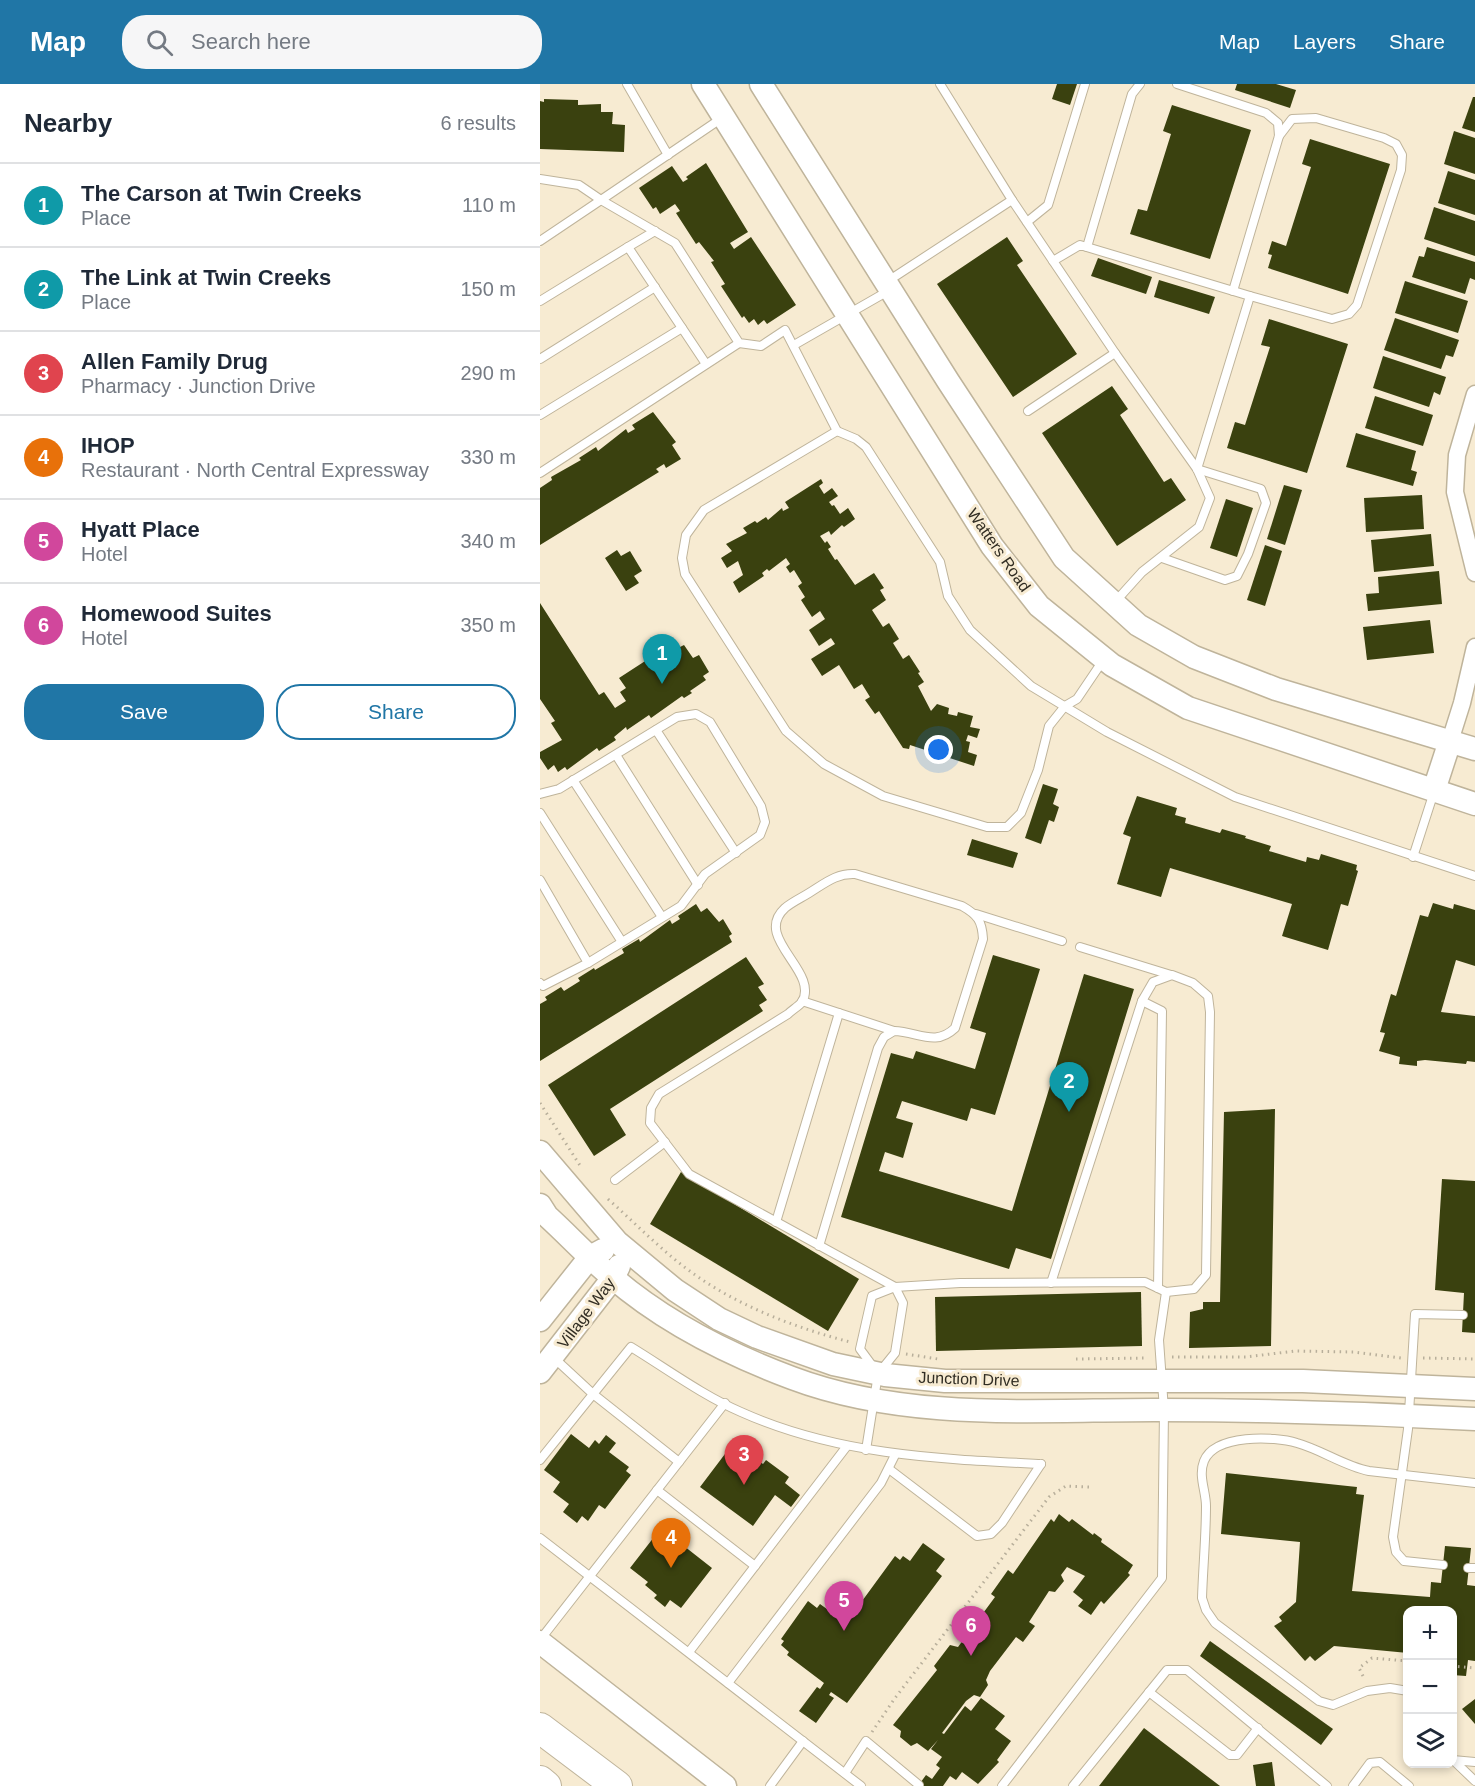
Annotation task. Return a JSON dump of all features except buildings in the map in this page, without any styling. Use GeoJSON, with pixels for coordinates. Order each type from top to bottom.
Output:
{"type":"FeatureCollection","features":[{"type":"Feature","properties":{"kind":"highway"},"geometry":{"type":"LineString","coordinates":[[540,1728],[617,1786]]}},
{"type":"Feature","properties":{"kind":"highway"},"geometry":{"type":"LineString","coordinates":[[540,1781],[546,1786]]}},
{"type":"Feature","properties":{"kind":"main road","name":"Watters Road"},"geometry":{"type":"LineString","coordinates":[[703,84],[992,546],[1039,606],[1104,659],[1188,708],[1475,804]]}},
{"type":"Feature","properties":{"kind":"main road"},"geometry":{"type":"LineString","coordinates":[[760,84],[887,286],[1064,558],[1138,625],[1194,657],[1276,689],[1475,749]]}},
{"type":"Feature","properties":{"kind":"main road"},"geometry":{"type":"LineString","coordinates":[[1434,790],[1450,741]]}},
{"type":"Feature","properties":{"kind":"main road","name":"Junction Drive"},"geometry":{"type":"LineString","coordinates":[[540,1152],[622,1247],[675,1290],[719,1319],[757,1337],[822,1360],[878,1374],[945,1381],[1303,1381],[1475,1389]]}},
{"type":"Feature","properties":{"kind":"main road","name":"Junction Drive"},"geometry":{"type":"LineString","coordinates":[[540,1205],[613,1278],[659,1312],[733,1354],[794,1379],[873,1399],[974,1410],[1319,1410],[1475,1419]]}},
{"type":"Feature","properties":{"kind":"main road","name":"Village Way"},"geometry":{"type":"LineString","coordinates":[[540,1320],[590,1257],[622,1247]]}},
{"type":"Feature","properties":{"kind":"main road","name":"Village Way"},"geometry":{"type":"LineString","coordinates":[[546,1365],[613,1278],[622,1247]]}},
{"type":"Feature","properties":{"kind":"main road"},"geometry":{"type":"LineString","coordinates":[[540,1641],[725,1786]]}},
{"type":"Feature","properties":{"kind":"street"},"geometry":{"type":"LineString","coordinates":[[1475,394],[1457,455],[1455,492],[1475,573]]}},
{"type":"Feature","properties":{"kind":"street"},"geometry":{"type":"LineString","coordinates":[[1450,741],[1462,703],[1475,647]]}},
{"type":"Feature","properties":{"kind":"lane"},"geometry":{"type":"LineString","coordinates":[[617,84],[627,85],[668,155]]}},
{"type":"Feature","properties":{"kind":"lane"},"geometry":{"type":"LineString","coordinates":[[940,84],[1012,200],[1115,353],[1197,469],[1210,498],[1199,527],[1142,572],[1113,603]]}},
{"type":"Feature","properties":{"kind":"lane"},"geometry":{"type":"LineString","coordinates":[[1027,222],[1048,205],[1085,84]]}},
{"type":"Feature","properties":{"kind":"lane"},"geometry":{"type":"LineString","coordinates":[[1087,247],[1132,94],[1140,84]]}},
{"type":"Feature","properties":{"kind":"lane"},"geometry":{"type":"LineString","coordinates":[[1177,84],[1266,113],[1278,123],[1279,136]]}},
{"type":"Feature","properties":{"kind":"lane"},"geometry":{"type":"LineString","coordinates":[[540,241],[724,117]]}},
{"type":"Feature","properties":{"kind":"lane"},"geometry":{"type":"LineString","coordinates":[[1053,261],[1080,245],[1087,247],[1233,291],[1250,296],[1332,319],[1349,314],[1358,305],[1401,170],[1402,154],[1396,144],[1384,138],[1316,118],[1292,119],[1279,136],[1233,291]]}},
{"type":"Feature","properties":{"kind":"lane"},"geometry":{"type":"LineString","coordinates":[[540,179],[579,184],[601,200],[675,243],[739,343]]}},
{"type":"Feature","properties":{"kind":"lane"},"geometry":{"type":"LineString","coordinates":[[794,345],[848,315],[1012,200]]}},
{"type":"Feature","properties":{"kind":"lane"},"geometry":{"type":"LineString","coordinates":[[540,301],[655,231]]}},
{"type":"Feature","properties":{"kind":"lane"},"geometry":{"type":"LineString","coordinates":[[628,247],[706,364]]}},
{"type":"Feature","properties":{"kind":"lane"},"geometry":{"type":"LineString","coordinates":[[540,359],[655,287]]}},
{"type":"Feature","properties":{"kind":"lane"},"geometry":{"type":"LineString","coordinates":[[1197,469],[1250,296]]}},
{"type":"Feature","properties":{"kind":"lane"},"geometry":{"type":"LineString","coordinates":[[540,415],[682,328]]}},
{"type":"Feature","properties":{"kind":"lane"},"geometry":{"type":"LineString","coordinates":[[540,473],[739,343],[760,346],[785,330],[837,430],[856,439],[866,447],[940,562],[948,596],[970,630],[1031,686],[1107,732],[1235,797],[1475,876]]}},
{"type":"Feature","properties":{"kind":"lane"},"geometry":{"type":"LineString","coordinates":[[1028,411],[1115,353]]}},
{"type":"Feature","properties":{"kind":"lane"},"geometry":{"type":"LineString","coordinates":[[837,430],[704,510],[686,535],[682,558],[686,574],[786,731],[824,764],[883,796],[987,827],[1007,827],[1021,813],[1038,770],[1049,726],[1065,706],[1077,699],[1104,659]]}},
{"type":"Feature","properties":{"kind":"lane"},"geometry":{"type":"LineString","coordinates":[[1162,558],[1225,580],[1237,576],[1248,554],[1266,503],[1261,489],[1197,469]]}},
{"type":"Feature","properties":{"kind":"lane"},"geometry":{"type":"LineString","coordinates":[[540,794],[559,789],[677,717],[696,714],[710,722],[761,806],[765,822],[760,835],[705,874],[681,906],[588,963],[543,986],[540,983]]}},
{"type":"Feature","properties":{"kind":"lane"},"geometry":{"type":"LineString","coordinates":[[656,730],[736,853]]}},
{"type":"Feature","properties":{"kind":"lane"},"geometry":{"type":"LineString","coordinates":[[616,755],[698,885]]}},
{"type":"Feature","properties":{"kind":"lane"},"geometry":{"type":"LineString","coordinates":[[573,780],[662,917]]}},
{"type":"Feature","properties":{"kind":"lane"},"geometry":{"type":"LineString","coordinates":[[1413,857],[1434,790]]}},
{"type":"Feature","properties":{"kind":"lane"},"geometry":{"type":"LineString","coordinates":[[540,813],[622,942]]}},
{"type":"Feature","properties":{"kind":"lane"},"geometry":{"type":"LineString","coordinates":[[866,1450],[878,1374],[895,1353],[903,1303],[896,1287],[689,1174],[650,1123],[651,1108],[659,1094],[788,1014],[802,1001],[805,988],[801,975],[779,939],[778,920],[784,909],[837,876],[855,874],[962,906],[976,914],[1062,941]]}},
{"type":"Feature","properties":{"kind":"lane"},"geometry":{"type":"LineString","coordinates":[[540,880],[588,963]]}},
{"type":"Feature","properties":{"kind":"lane"},"geometry":{"type":"LineString","coordinates":[[802,1001],[894,1030],[933,1039],[945,1038],[955,1028],[983,939],[982,926],[976,914]]}},
{"type":"Feature","properties":{"kind":"lane"},"geometry":{"type":"LineString","coordinates":[[878,1374],[860,1349],[872,1296],[896,1287],[1145,1282],[1162,1290],[1194,1288],[1206,1275],[1210,1012],[1208,996],[1193,983],[1080,947]]}},
{"type":"Feature","properties":{"kind":"lane"},"geometry":{"type":"LineString","coordinates":[[1051,1283],[1142,1001],[1153,982],[1172,975]]}},
{"type":"Feature","properties":{"kind":"lane"},"geometry":{"type":"LineString","coordinates":[[1002,1786],[1162,1578],[1164,1410],[1159,1340],[1162,1290],[1162,1011],[1142,1001]]}},
{"type":"Feature","properties":{"kind":"lane"},"geometry":{"type":"LineString","coordinates":[[776,1222],[839,1013]]}},
{"type":"Feature","properties":{"kind":"lane"},"geometry":{"type":"LineString","coordinates":[[819,1246],[878,1048],[885,1036],[894,1030]]}},
{"type":"Feature","properties":{"kind":"lane"},"geometry":{"type":"LineString","coordinates":[[615,1180],[665,1142]]}},
{"type":"Feature","properties":{"kind":"lane"},"geometry":{"type":"LineString","coordinates":[[1443,1565],[1404,1561],[1396,1552],[1393,1537],[1409,1415],[1415,1314],[1463,1315]]}},
{"type":"Feature","properties":{"kind":"lane"},"geometry":{"type":"LineString","coordinates":[[540,1460],[631,1347],[725,1403],[782,1428],[847,1446],[895,1455],[1041,1464],[1002,1523],[991,1534],[977,1536],[890,1469]]}},
{"type":"Feature","properties":{"kind":"lane"},"geometry":{"type":"LineString","coordinates":[[546,1365],[593,1394],[679,1462]]}},
{"type":"Feature","properties":{"kind":"lane"},"geometry":{"type":"LineString","coordinates":[[540,1641],[725,1403]]}},
{"type":"Feature","properties":{"kind":"lane"},"geometry":{"type":"LineString","coordinates":[[1403,1690],[1390,1688],[1367,1692],[1333,1705],[1319,1701],[1215,1623],[1206,1610],[1202,1598],[1206,1504],[1201,1477],[1204,1461],[1210,1451],[1227,1442],[1266,1438],[1294,1442],[1335,1456],[1356,1468],[1475,1483]]}},
{"type":"Feature","properties":{"kind":"lane"},"geometry":{"type":"LineString","coordinates":[[689,1652],[847,1446]]}},
{"type":"Feature","properties":{"kind":"lane"},"geometry":{"type":"LineString","coordinates":[[728,1683],[890,1469],[895,1455]]}},
{"type":"Feature","properties":{"kind":"lane"},"geometry":{"type":"LineString","coordinates":[[657,1490],[755,1566]]}},
{"type":"Feature","properties":{"kind":"lane"},"geometry":{"type":"LineString","coordinates":[[540,1538],[861,1786]]}},
{"type":"Feature","properties":{"kind":"lane"},"geometry":{"type":"LineString","coordinates":[[1072,1786],[1167,1670],[1187,1670],[1327,1786]]}},
{"type":"Feature","properties":{"kind":"lane"},"geometry":{"type":"LineString","coordinates":[[1149,1692],[1230,1755],[1237,1755],[1258,1728]]}},
{"type":"Feature","properties":{"kind":"lane"},"geometry":{"type":"LineString","coordinates":[[770,1786],[802,1741]]}},
{"type":"Feature","properties":{"kind":"lane"},"geometry":{"type":"LineString","coordinates":[[845,1773],[866,1741],[919,1785]]}},
{"type":"Feature","properties":{"kind":"lane"},"geometry":{"type":"LineString","coordinates":[[1457,1760],[1475,1762]]}},
{"type":"Feature","properties":{"kind":"lane"},"geometry":{"type":"LineString","coordinates":[[1353,1786],[1370,1763],[1380,1762],[1408,1786]]}},
{"type":"Feature","properties":{"kind":"lane"},"geometry":{"type":"LineString","coordinates":[[1457,1764],[1475,1781]]}},
{"type":"Feature","properties":{"kind":"path"},"geometry":{"type":"LineString","coordinates":[[540,1103],[582,1168]]}},
{"type":"Feature","properties":{"kind":"path"},"geometry":{"type":"LineString","coordinates":[[604,1195],[689,1270],[731,1296],[809,1331],[861,1345]]}},
{"type":"Feature","properties":{"kind":"path"},"geometry":{"type":"LineString","coordinates":[[1071,1360],[1246,1357],[1295,1351],[1354,1352],[1387,1358],[1475,1359]]}},
{"type":"Feature","properties":{"kind":"path"},"geometry":{"type":"LineString","coordinates":[[895,1353],[947,1360]]}},
{"type":"Feature","properties":{"kind":"path"},"geometry":{"type":"LineString","coordinates":[[866,1741],[895,1698],[1049,1497],[1066,1486],[1090,1487]]}},
{"type":"Feature","properties":{"kind":"path"},"geometry":{"type":"LineString","coordinates":[[1363,1676],[1359,1668],[1372,1658],[1403,1661]]}},
{"type":"Feature","properties":{"kind":"path"},"geometry":{"type":"LineString","coordinates":[[1457,1666],[1475,1668]]}},
{"type":"Feature","properties":{"kind":"place","name":"The Carson at Twin Creeks"},"geometry":{"type":"Point","coordinates":[662,684]}},
{"type":"Feature","properties":{"kind":"place","name":"The Link at Twin Creeks"},"geometry":{"type":"Point","coordinates":[1069,1112]}},
{"type":"Feature","properties":{"kind":"place","name":"Allen Family Drug"},"geometry":{"type":"Point","coordinates":[744,1485]}},
{"type":"Feature","properties":{"kind":"place","name":"IHOP"},"geometry":{"type":"Point","coordinates":[671,1568]}},
{"type":"Feature","properties":{"kind":"place","name":"Hyatt Place"},"geometry":{"type":"Point","coordinates":[844,1631]}},
{"type":"Feature","properties":{"kind":"place","name":"Homewood Suites"},"geometry":{"type":"Point","coordinates":[971,1656]}}]}
